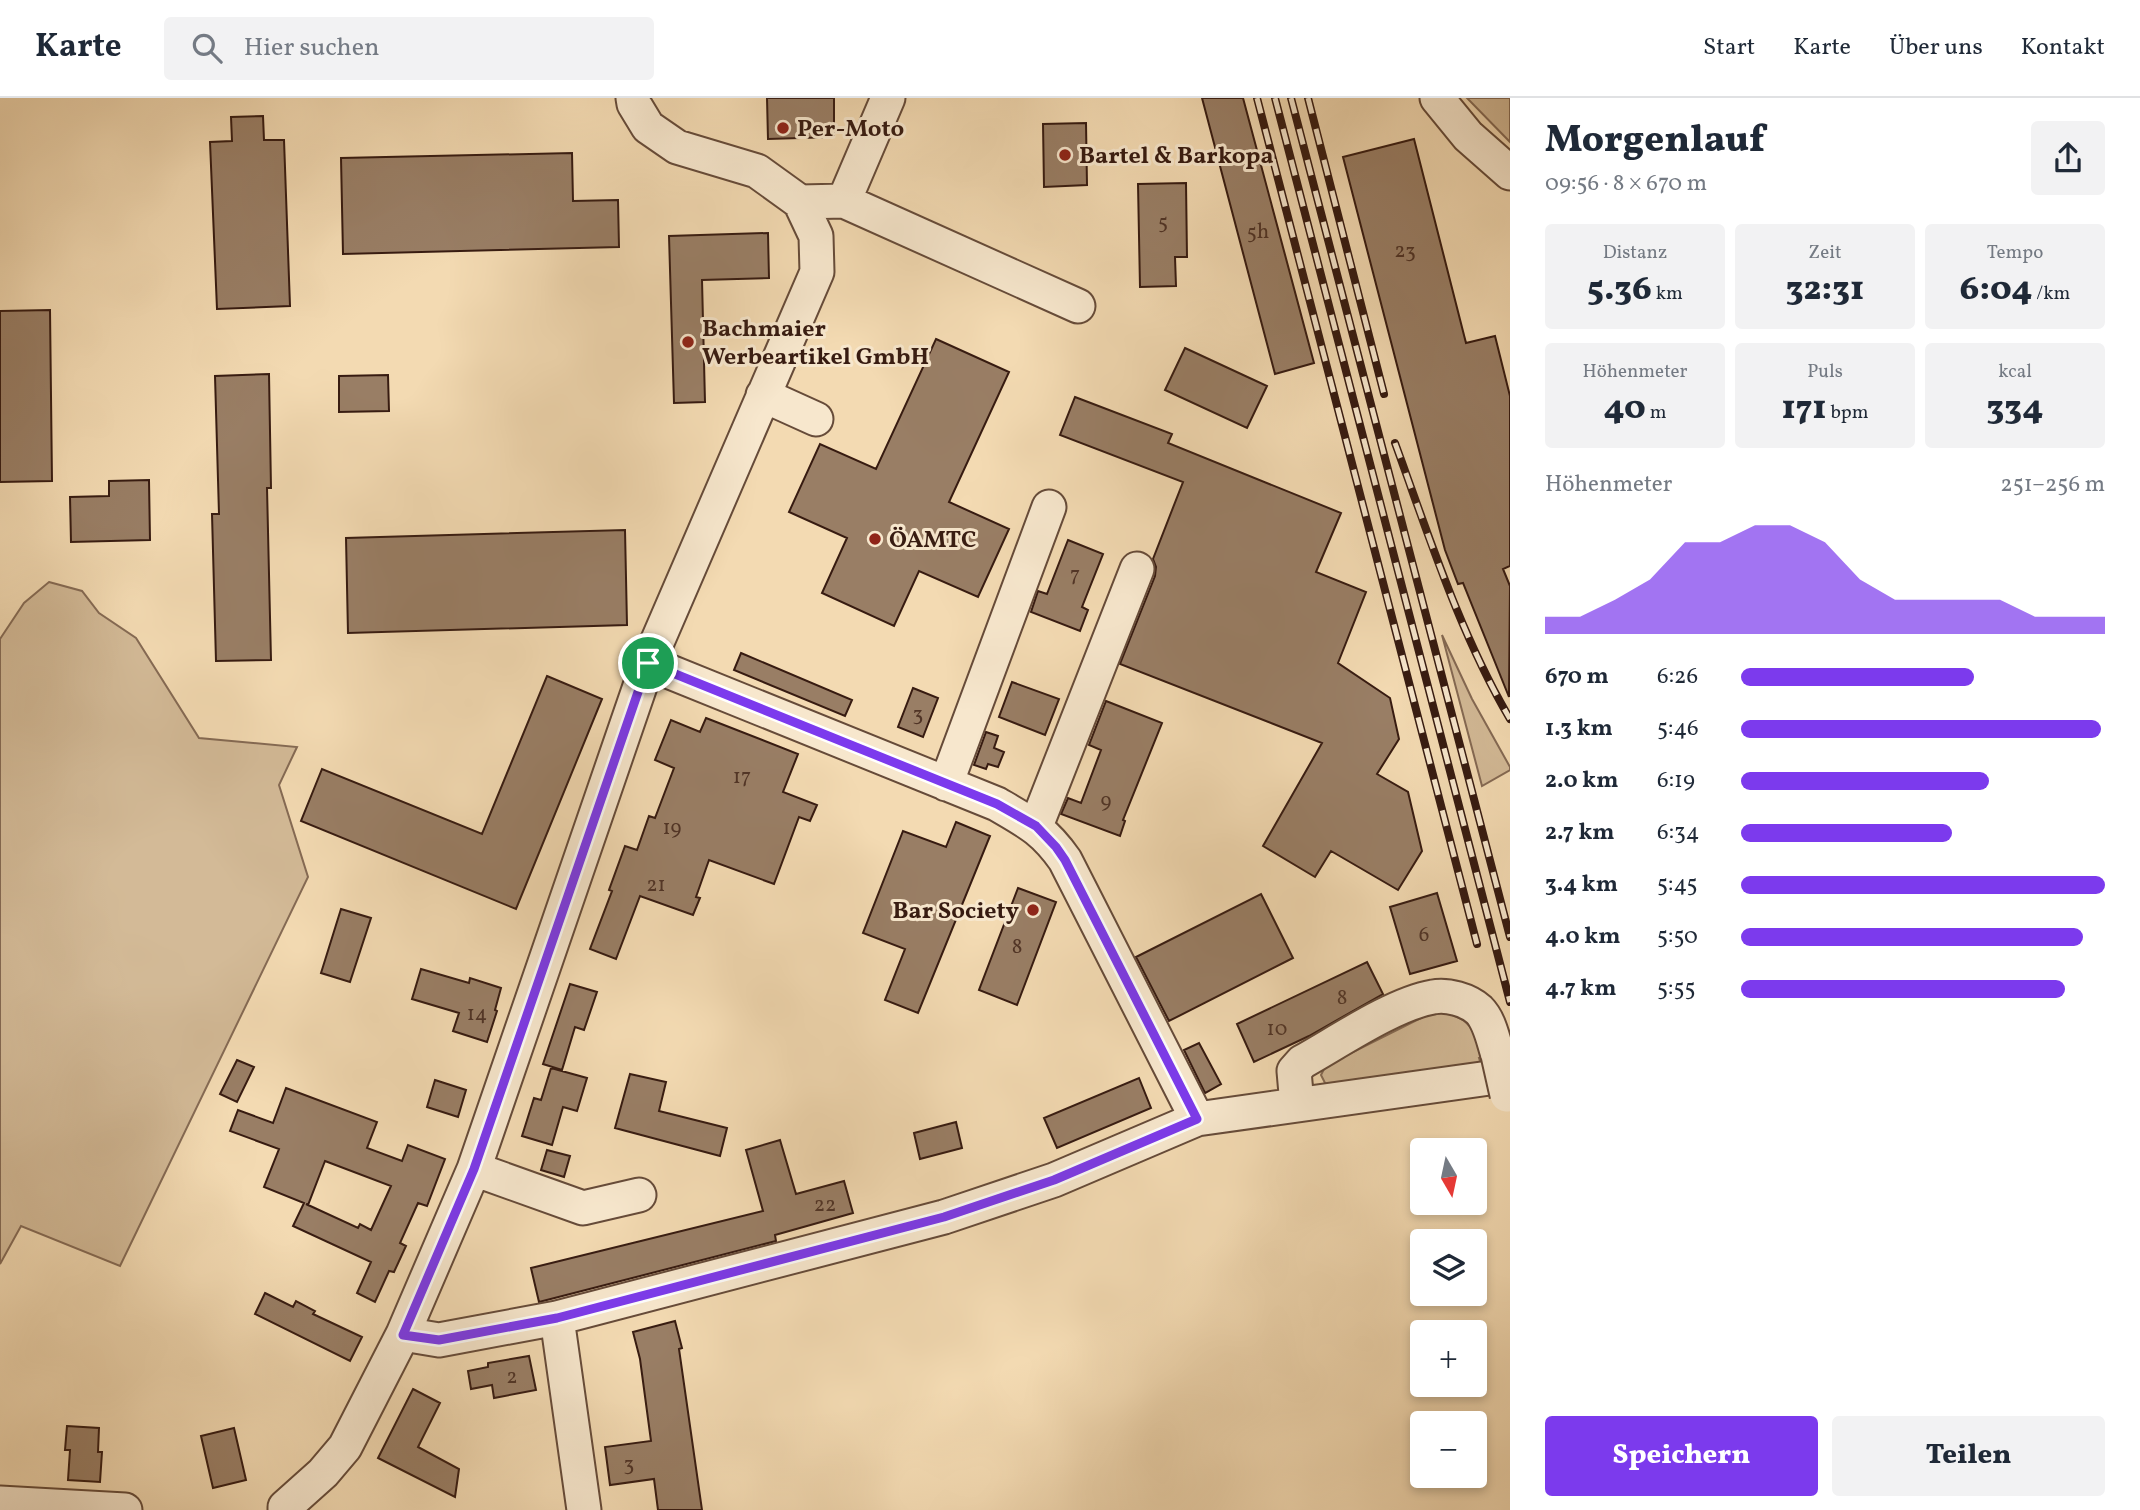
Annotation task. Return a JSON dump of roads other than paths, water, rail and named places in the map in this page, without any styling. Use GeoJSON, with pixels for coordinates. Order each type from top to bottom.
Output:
{"type":"FeatureCollection","features":[{"type":"Feature","properties":{"kind":"street"},"geometry":{"type":"LineString","coordinates":[[280,1509],[323,1473],[345,1447],[403,1335],[474,1169],[648,663],[817,272],[816,236],[800,202],[757,171],[677,146],[648,127],[633,98]]}},
{"type":"Feature","properties":{"kind":"street"},"geometry":{"type":"LineString","coordinates":[[844,201],[888,98]]}},
{"type":"Feature","properties":{"kind":"street"},"geometry":{"type":"LineString","coordinates":[[1437,98],[1468,136],[1510,173]]}},
{"type":"Feature","properties":{"kind":"street"},"geometry":{"type":"LineString","coordinates":[[800,202],[844,201],[1078,306]]}},
{"type":"Feature","properties":{"kind":"street"},"geometry":{"type":"LineString","coordinates":[[763,395],[816,419]]}},
{"type":"Feature","properties":{"kind":"street"},"geometry":{"type":"LineString","coordinates":[[946,784],[1049,507]]}},
{"type":"Feature","properties":{"kind":"street"},"geometry":{"type":"LineString","coordinates":[[1036,826],[1137,569]]}},
{"type":"Feature","properties":{"kind":"street"},"geometry":{"type":"LineString","coordinates":[[648,663],[997,804],[1036,826],[1065,860],[1197,1119]]}},
{"type":"Feature","properties":{"kind":"street"},"geometry":{"type":"LineString","coordinates":[[403,1335],[439,1340],[557,1318],[944,1217],[1054,1180],[1197,1119],[1297,1105],[1506,1083],[1491,1031],[1479,1010],[1463,1000],[1435,996],[1405,1005],[1302,1062],[1294,1071],[1297,1105]]}},
{"type":"Feature","properties":{"kind":"street"},"geometry":{"type":"LineString","coordinates":[[474,1169],[583,1208],[639,1195]]}},
{"type":"Feature","properties":{"kind":"street"},"geometry":{"type":"LineString","coordinates":[[557,1318],[584,1510]]}},
{"type":"Feature","properties":{"kind":"street"},"geometry":{"type":"LineString","coordinates":[[0,1503],[125,1510]]}},
{"type":"Feature","properties":{"kind":"railway"},"geometry":{"type":"LineString","coordinates":[[1257,98],[1477,944]]}},
{"type":"Feature","properties":{"kind":"railway"},"geometry":{"type":"LineString","coordinates":[[1275,98],[1510,1002]]}},
{"type":"Feature","properties":{"kind":"railway"},"geometry":{"type":"LineString","coordinates":[[1291,98],[1510,937]]}},
{"type":"Feature","properties":{"kind":"railway"},"geometry":{"type":"LineString","coordinates":[[1308,98],[1384,394]]}},
{"type":"Feature","properties":{"kind":"railway"},"geometry":{"type":"LineString","coordinates":[[1395,443],[1461,619],[1510,719]]}},
{"type":"Feature","properties":{"kind":"place","name":"Per-Moto"},"geometry":{"type":"Point","coordinates":[783,128]}},
{"type":"Feature","properties":{"kind":"place","name":"Bartel & Barkopa"},"geometry":{"type":"Point","coordinates":[1065,155]}},
{"type":"Feature","properties":{"kind":"place","name":"Bachmaier Werbeartikel GmbH"},"geometry":{"type":"Point","coordinates":[688,342]}},
{"type":"Feature","properties":{"kind":"place","name":"ÖAMTC"},"geometry":{"type":"Point","coordinates":[875,539]}},
{"type":"Feature","properties":{"kind":"place","name":"Bar Society"},"geometry":{"type":"Point","coordinates":[1033,910]}}]}
